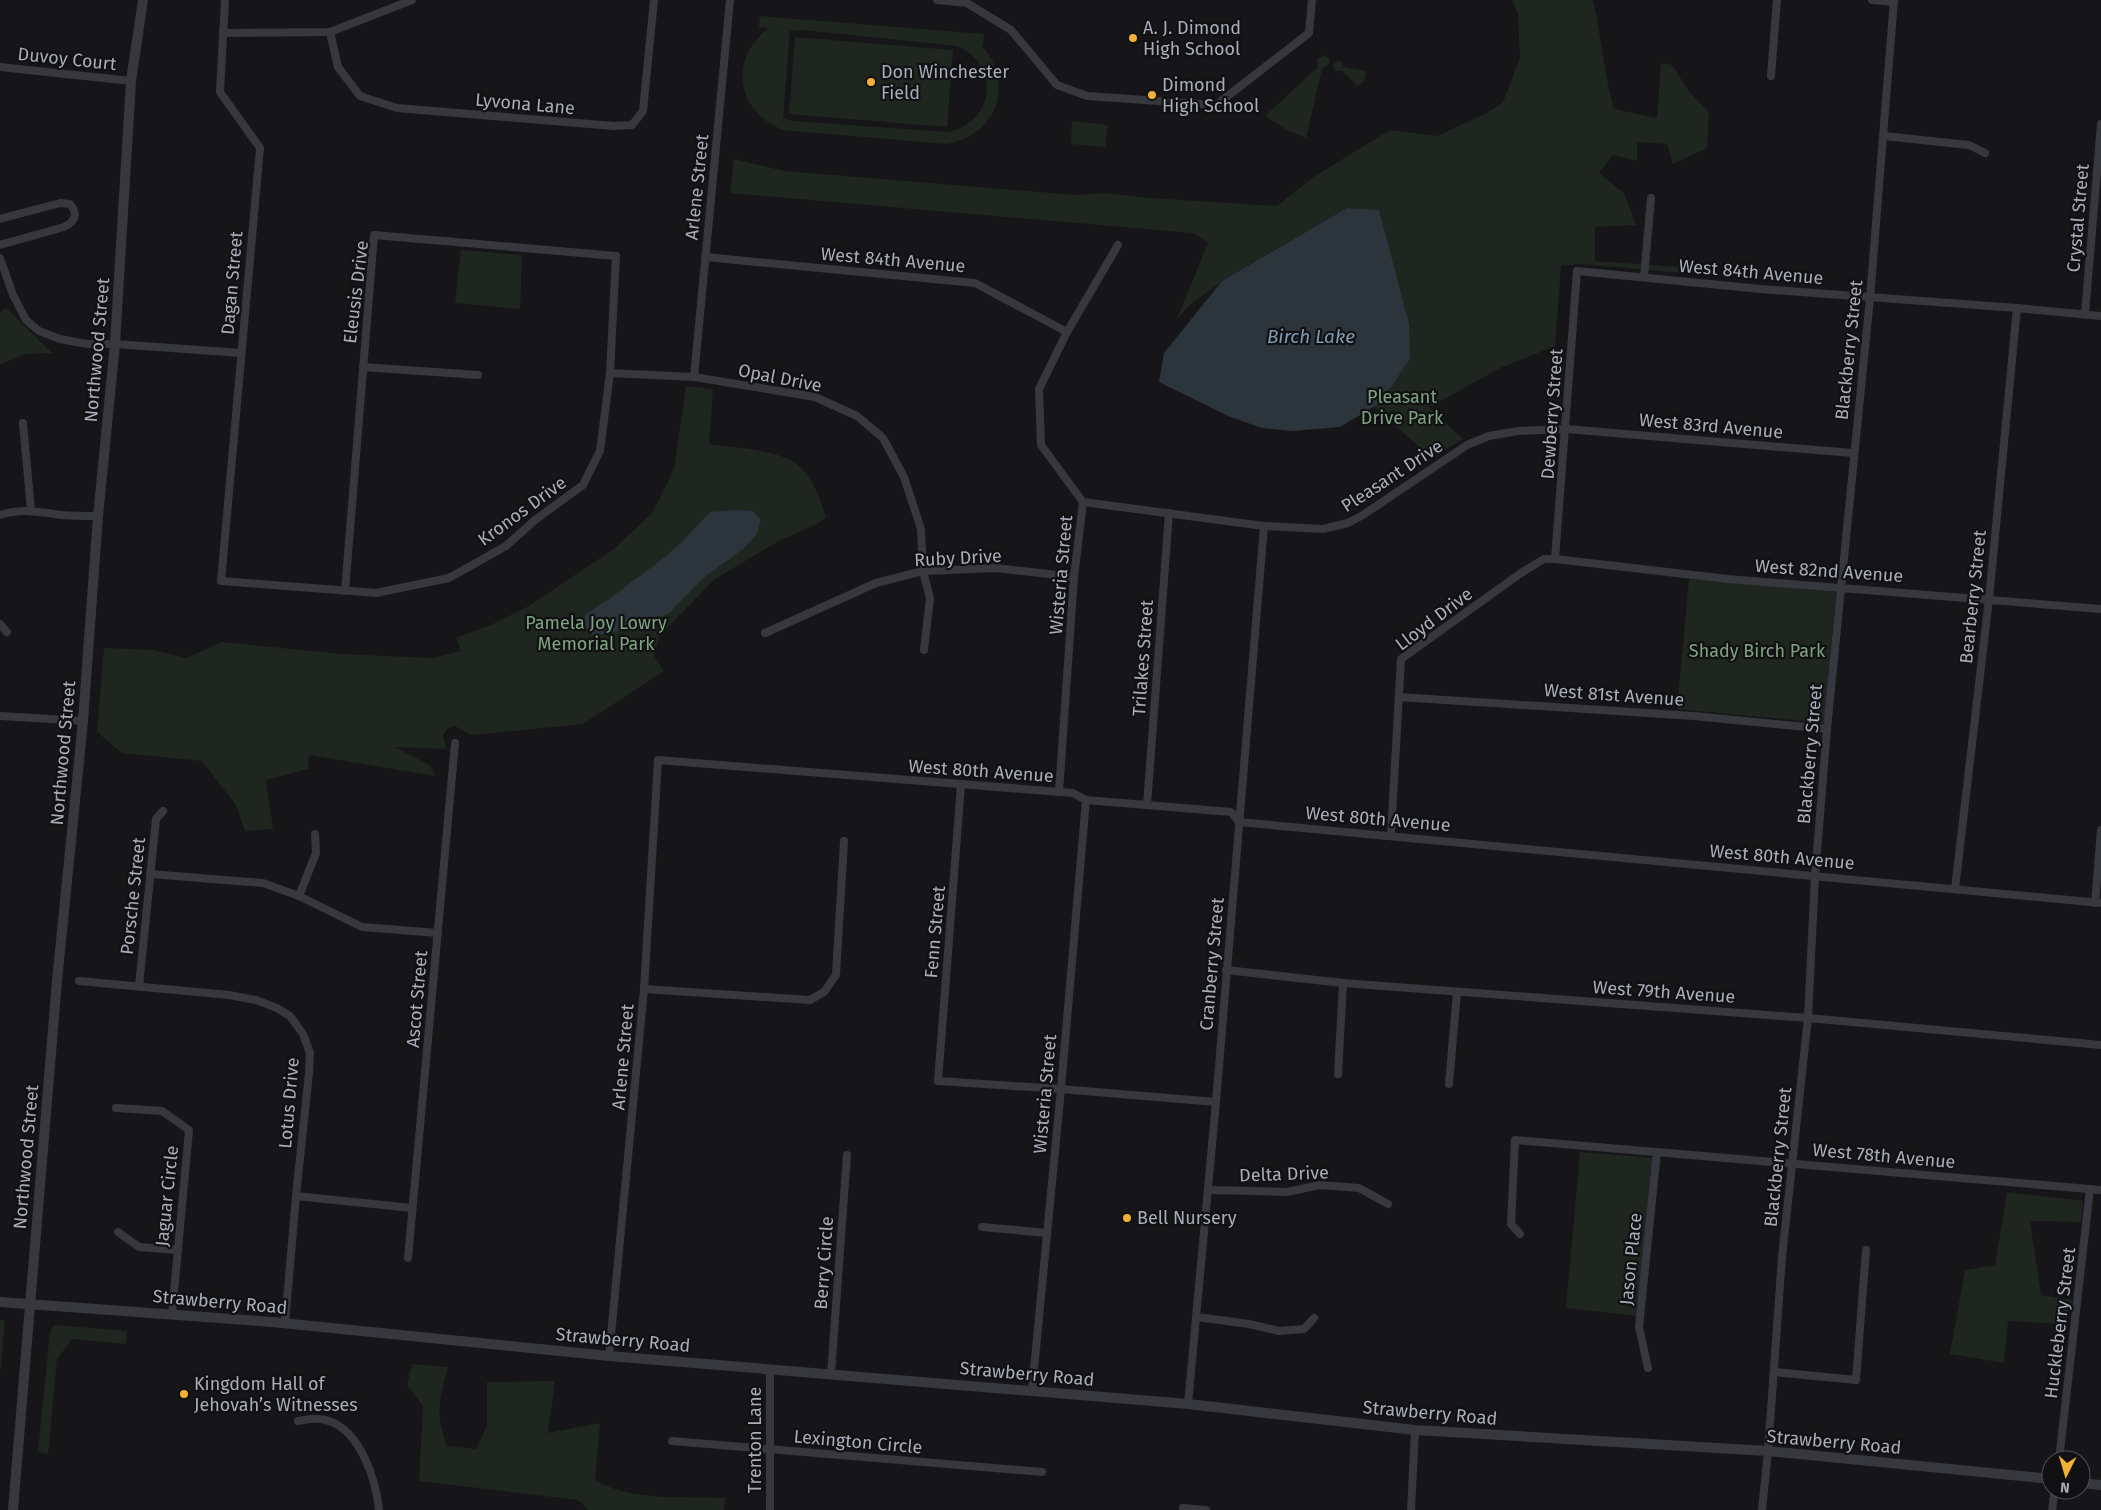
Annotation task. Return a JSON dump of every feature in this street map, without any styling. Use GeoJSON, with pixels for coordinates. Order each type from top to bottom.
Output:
{"type":"FeatureCollection","features":[{"type":"Feature","properties":{"kind":"street","name":"Northwood Street"},"geometry":{"type":"LineString","coordinates":[[13,1510],[58,972],[83,721],[98,516],[115,344],[131,81],[144,0]]}},
{"type":"Feature","properties":{"kind":"street","name":"Dagan Street"},"geometry":{"type":"LineString","coordinates":[[221,581],[260,148],[220,92],[225,0]]}},
{"type":"Feature","properties":{"kind":"street"},"geometry":{"type":"LineString","coordinates":[[223,33],[330,32],[412,0]]}},
{"type":"Feature","properties":{"kind":"street","name":"Lyvona Lane"},"geometry":{"type":"LineString","coordinates":[[330,32],[338,67],[360,96],[397,108],[614,126],[632,125],[643,111],[654,0]]}},
{"type":"Feature","properties":{"kind":"street","name":"Arlene Street"},"geometry":{"type":"LineString","coordinates":[[694,376],[730,0]]}},
{"type":"Feature","properties":{"kind":"street"},"geometry":{"type":"LineString","coordinates":[[937,0],[967,3],[1011,30],[1057,85],[1087,96],[1216,105],[1309,33],[1312,0]]}},
{"type":"Feature","properties":{"kind":"street"},"geometry":{"type":"LineString","coordinates":[[1771,76],[1777,0]]}},
{"type":"Feature","properties":{"kind":"street"},"geometry":{"type":"LineString","coordinates":[[1872,0],[1894,1]]}},
{"type":"Feature","properties":{"kind":"street","name":"Blackberry Street"},"geometry":{"type":"LineString","coordinates":[[1762,1510],[1782,1257],[1808,1018],[1815,876],[1827,730],[1853,453],[1870,298],[1894,1]]}},
{"type":"Feature","properties":{"kind":"street","name":"Duvoy Court"},"geometry":{"type":"LineString","coordinates":[[0,67],[131,81]]}},
{"type":"Feature","properties":{"kind":"street","name":"Crystal Street"},"geometry":{"type":"LineString","coordinates":[[2085,314],[2101,124]]}},
{"type":"Feature","properties":{"kind":"street"},"geometry":{"type":"LineString","coordinates":[[1884,136],[1969,145],[1985,153]]}},
{"type":"Feature","properties":{"kind":"street"},"geometry":{"type":"LineString","coordinates":[[1644,277],[1651,198]]}},
{"type":"Feature","properties":{"kind":"street"},"geometry":{"type":"LineString","coordinates":[[0,219],[60,203],[70,204],[75,216],[72,223],[64,227],[0,245]]}},
{"type":"Feature","properties":{"kind":"street","name":"Eleusis Drive"},"geometry":{"type":"LineString","coordinates":[[344,591],[374,234],[616,256]]}},
{"type":"Feature","properties":{"kind":"street","name":"Wisteria Street"},"geometry":{"type":"LineString","coordinates":[[1060,792],[1074,577],[1083,502],[1041,446],[1039,389],[1067,332],[1118,244]]}},
{"type":"Feature","properties":{"kind":"street","name":"Kronos Drive"},"geometry":{"type":"LineString","coordinates":[[221,581],[376,593],[449,578],[506,546],[536,520],[583,485],[600,451],[610,373],[616,256]]}},
{"type":"Feature","properties":{"kind":"street"},"geometry":{"type":"LineString","coordinates":[[0,258],[1,268],[26,320],[39,330],[60,339],[87,344],[115,344],[241,354]]}},
{"type":"Feature","properties":{"kind":"street","name":"West 84th Avenue"},"geometry":{"type":"LineString","coordinates":[[705,258],[975,283],[1067,332]]}},
{"type":"Feature","properties":{"kind":"street","name":"West 84th Avenue"},"geometry":{"type":"LineString","coordinates":[[1577,271],[1870,298],[2101,316]]}},
{"type":"Feature","properties":{"kind":"street","name":"Dewberry Street"},"geometry":{"type":"LineString","coordinates":[[1555,559],[1577,271]]}},
{"type":"Feature","properties":{"kind":"street","name":"Bearberry Street"},"geometry":{"type":"LineString","coordinates":[[1955,889],[1989,599],[2017,308]]}},
{"type":"Feature","properties":{"kind":"street"},"geometry":{"type":"LineString","coordinates":[[363,367],[478,374]]}},
{"type":"Feature","properties":{"kind":"street","name":"Opal Drive"},"geometry":{"type":"LineString","coordinates":[[610,373],[694,376],[815,397],[857,416],[882,438],[904,477],[921,529],[923,571],[930,598],[924,650]]}},
{"type":"Feature","properties":{"kind":"street"},"geometry":{"type":"LineString","coordinates":[[23,423],[31,510]]}},
{"type":"Feature","properties":{"kind":"street","name":"West 83rd Avenue"},"geometry":{"type":"LineString","coordinates":[[1566,428],[1853,453]]}},
{"type":"Feature","properties":{"kind":"street","name":"Pleasant Drive"},"geometry":{"type":"LineString","coordinates":[[1083,502],[1264,526],[1323,529],[1348,523],[1394,497],[1455,454],[1489,436],[1518,431],[1566,428]]}},
{"type":"Feature","properties":{"kind":"street"},"geometry":{"type":"LineString","coordinates":[[0,515],[31,510],[64,515],[98,516]]}},
{"type":"Feature","properties":{"kind":"street","name":"Trilakes Street"},"geometry":{"type":"LineString","coordinates":[[1147,805],[1169,513]]}},
{"type":"Feature","properties":{"kind":"street","name":"Cranberry Street"},"geometry":{"type":"LineString","coordinates":[[1188,1404],[1216,1102],[1264,526]]}},
{"type":"Feature","properties":{"kind":"street","name":"Lloyd Drive"},"geometry":{"type":"LineString","coordinates":[[1391,834],[1401,659],[1521,573],[1544,559],[1555,559]]}},
{"type":"Feature","properties":{"kind":"street","name":"West 82nd Avenue"},"geometry":{"type":"LineString","coordinates":[[1555,559],[1728,579],[2101,609]]}},
{"type":"Feature","properties":{"kind":"street","name":"Ruby Drive"},"geometry":{"type":"LineString","coordinates":[[764,634],[876,583],[923,571],[996,568],[1074,577]]}},
{"type":"Feature","properties":{"kind":"street"},"geometry":{"type":"LineString","coordinates":[[0,624],[8,632]]}},
{"type":"Feature","properties":{"kind":"street","name":"West 81st Avenue"},"geometry":{"type":"LineString","coordinates":[[1399,697],[1694,716],[1827,730]]}},
{"type":"Feature","properties":{"kind":"street"},"geometry":{"type":"LineString","coordinates":[[0,716],[83,721]]}},
{"type":"Feature","properties":{"kind":"street","name":"Ascot Street"},"geometry":{"type":"LineString","coordinates":[[408,1258],[455,743]]}},
{"type":"Feature","properties":{"kind":"street","name":"Arlene Street"},"geometry":{"type":"LineString","coordinates":[[609,1356],[644,989],[658,760]]}},
{"type":"Feature","properties":{"kind":"street","name":"West 80th Avenue"},"geometry":{"type":"LineString","coordinates":[[658,760],[1073,793],[1086,800],[1231,812],[1239,822],[1391,834],[2098,903]]}},
{"type":"Feature","properties":{"kind":"street","name":"Fenn Street"},"geometry":{"type":"LineString","coordinates":[[961,785],[938,1081],[1061,1089]]}},
{"type":"Feature","properties":{"kind":"street","name":"Wisteria Street"},"geometry":{"type":"LineString","coordinates":[[1032,1390],[1086,800]]}},
{"type":"Feature","properties":{"kind":"street","name":"Porsche Street"},"geometry":{"type":"LineString","coordinates":[[139,986],[156,819],[163,811]]}},
{"type":"Feature","properties":{"kind":"street"},"geometry":{"type":"LineString","coordinates":[[2098,903],[2101,830]]}},
{"type":"Feature","properties":{"kind":"street"},"geometry":{"type":"LineString","coordinates":[[299,896],[316,854],[315,834]]}},
{"type":"Feature","properties":{"kind":"street"},"geometry":{"type":"LineString","coordinates":[[644,989],[810,1000],[824,992],[836,975],[844,841]]}},
{"type":"Feature","properties":{"kind":"street"},"geometry":{"type":"LineString","coordinates":[[150,874],[263,883],[299,896],[362,927],[438,933]]}},
{"type":"Feature","properties":{"kind":"street","name":"West 79th Avenue"},"geometry":{"type":"LineString","coordinates":[[1226,970],[1343,983],[1808,1018],[2101,1045]]}},
{"type":"Feature","properties":{"kind":"street","name":"Lotus Drive"},"geometry":{"type":"LineString","coordinates":[[79,981],[229,995],[256,1000],[277,1008],[290,1016],[303,1034],[310,1053],[285,1324]]}},
{"type":"Feature","properties":{"kind":"street"},"geometry":{"type":"LineString","coordinates":[[1338,1074],[1343,983]]}},
{"type":"Feature","properties":{"kind":"street"},"geometry":{"type":"LineString","coordinates":[[1449,1084],[1457,992]]}},
{"type":"Feature","properties":{"kind":"street"},"geometry":{"type":"LineString","coordinates":[[1061,1089],[1216,1102]]}},
{"type":"Feature","properties":{"kind":"street","name":"Jaguar Circle"},"geometry":{"type":"LineString","coordinates":[[116,1108],[162,1111],[189,1130],[172,1314]]}},
{"type":"Feature","properties":{"kind":"street","name":"West 78th Avenue"},"geometry":{"type":"LineString","coordinates":[[1520,1234],[1511,1224],[1515,1140],[2101,1190]]}},
{"type":"Feature","properties":{"kind":"street","name":"Jason Place"},"geometry":{"type":"LineString","coordinates":[[1648,1368],[1639,1327],[1657,1152]]}},
{"type":"Feature","properties":{"kind":"street","name":"Berry Circle"},"geometry":{"type":"LineString","coordinates":[[831,1374],[847,1155]]}},
{"type":"Feature","properties":{"kind":"street","name":"Delta Drive"},"geometry":{"type":"LineString","coordinates":[[1208,1190],[1287,1192],[1320,1184],[1359,1188],[1388,1204]]}},
{"type":"Feature","properties":{"kind":"street","name":"Huckleberry Street"},"geometry":{"type":"LineString","coordinates":[[2059,1450],[2090,1189]]}},
{"type":"Feature","properties":{"kind":"street"},"geometry":{"type":"LineString","coordinates":[[296,1196],[412,1208]]}},
{"type":"Feature","properties":{"kind":"street"},"geometry":{"type":"LineString","coordinates":[[982,1227],[1047,1233]]}},
{"type":"Feature","properties":{"kind":"street"},"geometry":{"type":"LineString","coordinates":[[118,1232],[139,1247],[177,1250]]}},
{"type":"Feature","properties":{"kind":"street"},"geometry":{"type":"LineString","coordinates":[[1774,1372],[1856,1380],[1866,1250]]}},
{"type":"Feature","properties":{"kind":"street","name":"Strawberry Road"},"geometry":{"type":"LineString","coordinates":[[0,1302],[172,1314],[609,1356],[1188,1404],[1415,1430],[1768,1451],[2041,1478]]}},
{"type":"Feature","properties":{"kind":"street"},"geometry":{"type":"LineString","coordinates":[[1197,1317],[1249,1324],[1279,1331],[1304,1329],[1314,1318]]}},
{"type":"Feature","properties":{"kind":"street","name":"Trenton Lane"},"geometry":{"type":"LineString","coordinates":[[770,1369],[770,1510]]}},
{"type":"Feature","properties":{"kind":"street"},"geometry":{"type":"LineString","coordinates":[[298,1421],[316,1418],[330,1421],[344,1430],[360,1449],[377,1488],[379,1510]]}},
{"type":"Feature","properties":{"kind":"street"},"geometry":{"type":"LineString","coordinates":[[1411,1510],[1415,1430]]}},
{"type":"Feature","properties":{"kind":"street","name":"Lexington Circle"},"geometry":{"type":"LineString","coordinates":[[672,1441],[1042,1472]]}},
{"type":"Feature","properties":{"kind":"street"},"geometry":{"type":"LineString","coordinates":[[1183,1508],[1206,1510]]}},
{"type":"Feature","properties":{"kind":"green space","name":"Pleasant Drive Park"},"geometry":{"type":"Polygon","coordinates":[[[1512,0],[1593,0],[1614,109],[1657,118],[1661,63],[1672,65],[1691,94],[1709,112],[1707,148],[1673,164],[1667,144],[1637,142],[1637,161],[1613,155],[1599,173],[1624,193],[1636,225],[1595,227],[1595,261],[1693,268],[1693,274],[1581,264],[1561,266],[1555,346],[1500,368],[1432,406],[1428,406],[1463,439],[1432,458],[1374,407],[1380,403],[1379,210],[1347,208],[1222,281],[1190,305],[1177,319],[1208,243],[1193,233],[730,193],[734,159],[784,171],[1076,195],[1105,193],[1149,198],[1277,206],[1315,176],[1390,130],[1437,136],[1487,113],[1503,102],[1520,58],[1518,14],[1512,0]]]}},
{"type":"Feature","properties":{"kind":"green space"},"geometry":{"type":"Polygon","coordinates":[[[760,16],[984,34],[983,45],[981,45],[992,60],[997,75],[999,91],[996,106],[989,119],[978,130],[964,139],[946,144],[783,130],[767,122],[755,111],[747,98],[743,84],[743,69],[747,54],[756,40],[769,28],[759,27],[760,16]],[[803,30],[790,31],[783,118],[794,121],[948,132],[964,126],[975,117],[983,105],[987,92],[986,79],[981,66],[971,55],[957,46],[803,30]]]}},
{"type":"Feature","properties":{"kind":"green space","name":"Don Winchester Field"},"geometry":{"type":"Polygon","coordinates":[[[795,37],[953,50],[947,127],[789,114],[795,37]]]}},
{"type":"Feature","properties":{"kind":"green space"},"geometry":{"type":"Polygon","coordinates":[[[1324,55],[1329,59],[1329,64],[1322,69],[1306,138],[1285,129],[1265,116],[1318,67],[1317,59],[1324,55]]]}},
{"type":"Feature","properties":{"kind":"green space"},"geometry":{"type":"Polygon","coordinates":[[[1338,60],[1342,62],[1343,67],[1366,71],[1364,81],[1358,86],[1342,71],[1335,71],[1333,65],[1338,60]]]}},
{"type":"Feature","properties":{"kind":"green space"},"geometry":{"type":"Polygon","coordinates":[[[1072,121],[1108,125],[1105,147],[1071,144],[1072,121]]]}},
{"type":"Feature","properties":{"kind":"green space"},"geometry":{"type":"Polygon","coordinates":[[[461,250],[522,255],[520,309],[455,303],[461,250]]]}},
{"type":"Feature","properties":{"kind":"green space"},"geometry":{"type":"Polygon","coordinates":[[[6,308],[52,353],[24,354],[0,365],[0,313],[6,308]]]}},
{"type":"Feature","properties":{"kind":"green space","name":"Pamela Joy Lowry Memorial Park"},"geometry":{"type":"Polygon","coordinates":[[[686,386],[713,389],[709,444],[769,453],[791,460],[804,471],[812,483],[819,496],[826,517],[819,523],[777,542],[715,579],[660,635],[654,656],[664,671],[583,724],[472,735],[455,726],[448,728],[443,735],[446,749],[395,747],[431,766],[435,776],[309,755],[308,769],[266,780],[273,829],[245,831],[236,805],[202,761],[122,753],[97,732],[104,648],[154,650],[186,658],[222,642],[342,654],[433,658],[461,651],[456,638],[493,624],[529,606],[615,548],[652,513],[674,469],[686,386]]]}},
{"type":"Feature","properties":{"kind":"green space","name":"Shady Birch Park"},"geometry":{"type":"Polygon","coordinates":[[[1689,579],[1836,592],[1824,723],[1677,709],[1689,579]]]}},
{"type":"Feature","properties":{"kind":"green space"},"geometry":{"type":"Polygon","coordinates":[[[1580,1152],[1653,1158],[1637,1316],[1566,1308],[1580,1152]]]}},
{"type":"Feature","properties":{"kind":"green space"},"geometry":{"type":"Polygon","coordinates":[[[2007,1192],[2083,1201],[2081,1222],[2030,1221],[2041,1295],[2072,1300],[2066,1324],[2008,1321],[2004,1363],[1950,1354],[1965,1270],[1995,1265],[2007,1192]]]}},
{"type":"Feature","properties":{"kind":"green space"},"geometry":{"type":"Polygon","coordinates":[[[0,1320],[5,1320],[0,1375],[0,1320]]]}},
{"type":"Feature","properties":{"kind":"green space"},"geometry":{"type":"Polygon","coordinates":[[[54,1325],[127,1331],[126,1344],[72,1339],[57,1359],[48,1454],[38,1452],[50,1331],[54,1325]]]}},
{"type":"Feature","properties":{"kind":"green space"},"geometry":{"type":"Polygon","coordinates":[[[412,1364],[448,1367],[440,1406],[441,1424],[447,1446],[476,1449],[487,1426],[487,1382],[555,1381],[548,1433],[600,1423],[595,1480],[609,1487],[641,1495],[725,1498],[724,1510],[589,1510],[578,1500],[419,1481],[423,1406],[407,1385],[412,1364]]]}},
{"type":"Feature","properties":{"kind":"water","name":"Birch Lake"},"geometry":{"type":"Polygon","coordinates":[[[1347,208],[1379,210],[1409,324],[1410,359],[1380,403],[1340,427],[1292,431],[1262,428],[1228,416],[1159,382],[1164,353],[1222,281],[1347,208]]]}},
{"type":"Feature","properties":{"kind":"water"},"geometry":{"type":"Polygon","coordinates":[[[753,511],[761,520],[756,535],[744,548],[702,579],[669,613],[644,625],[594,636],[583,626],[586,614],[665,557],[710,512],[753,511]]]}},
{"type":"Feature","properties":{"kind":"place","name":"A. J. Dimond High School"},"geometry":{"type":"Point","coordinates":[1133,38]}},
{"type":"Feature","properties":{"kind":"place","name":"Don Winchester Field"},"geometry":{"type":"Point","coordinates":[871,82]}},
{"type":"Feature","properties":{"kind":"place","name":"Dimond High School"},"geometry":{"type":"Point","coordinates":[1152,95]}},
{"type":"Feature","properties":{"kind":"place","name":"Bell Nursery"},"geometry":{"type":"Point","coordinates":[1127,1218]}},
{"type":"Feature","properties":{"kind":"place","name":"Kingdom Hall of Jehovah’s Witnesses"},"geometry":{"type":"Point","coordinates":[184,1394]}}]}
